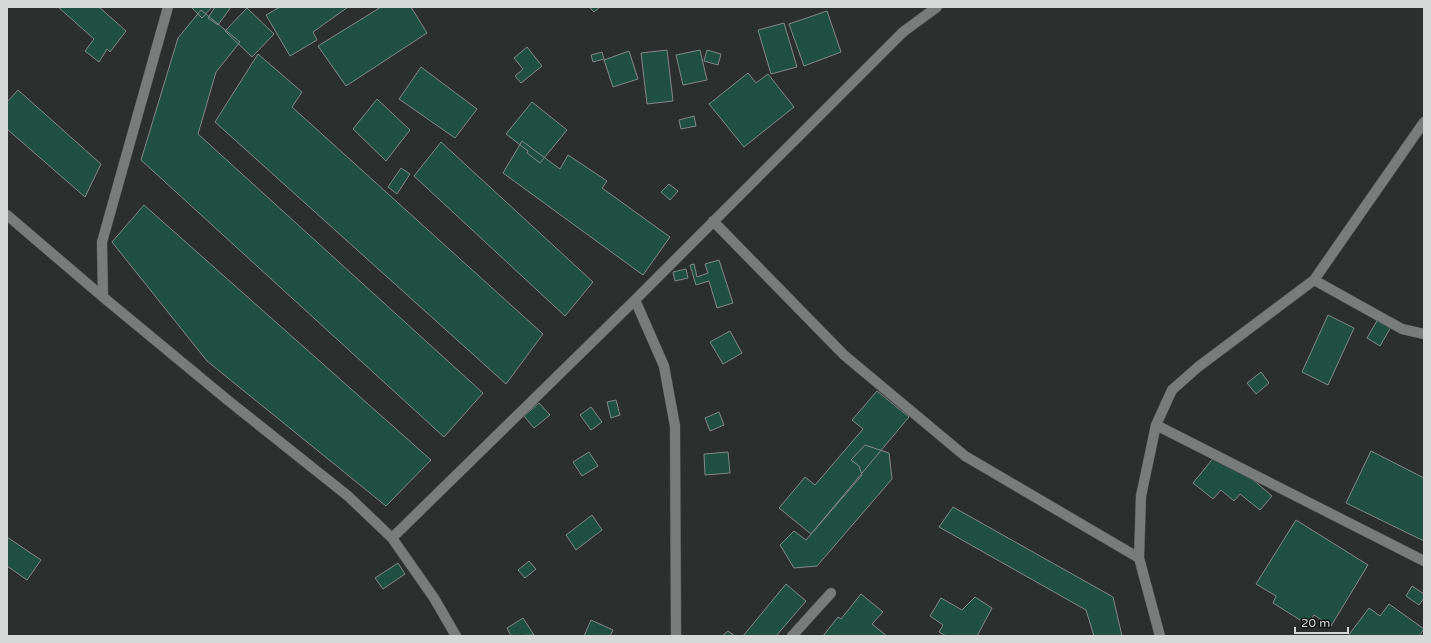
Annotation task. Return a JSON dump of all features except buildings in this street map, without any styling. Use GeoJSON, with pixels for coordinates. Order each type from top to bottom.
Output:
{"type":"FeatureCollection","features":[{"type":"Feature","properties":{"kind":"street"},"geometry":{"type":"LineString","coordinates":[[103,297],[102,242],[168,7]]}},
{"type":"Feature","properties":{"kind":"street"},"geometry":{"type":"LineString","coordinates":[[392,538],[635,300],[903,32],[937,7]]}},
{"type":"Feature","properties":{"kind":"street"},"geometry":{"type":"LineString","coordinates":[[1160,636],[1139,558],[1141,496],[1156,425],[1172,390],[1198,367],[1314,280],[1424,122]]}},
{"type":"Feature","properties":{"kind":"street"},"geometry":{"type":"LineString","coordinates":[[7,215],[230,402],[348,496],[392,538],[434,598],[456,636]]}},
{"type":"Feature","properties":{"kind":"street"},"geometry":{"type":"LineString","coordinates":[[713,221],[844,355],[965,456],[1139,558]]}},
{"type":"Feature","properties":{"kind":"street"},"geometry":{"type":"LineString","coordinates":[[1314,280],[1402,329],[1424,334]]}},
{"type":"Feature","properties":{"kind":"street"},"geometry":{"type":"LineString","coordinates":[[635,300],[664,366],[675,426],[676,636]]}},
{"type":"Feature","properties":{"kind":"street"},"geometry":{"type":"LineString","coordinates":[[1156,425],[1424,561]]}},
{"type":"Feature","properties":{"kind":"street"},"geometry":{"type":"LineString","coordinates":[[792,636],[831,593]]}}]}
